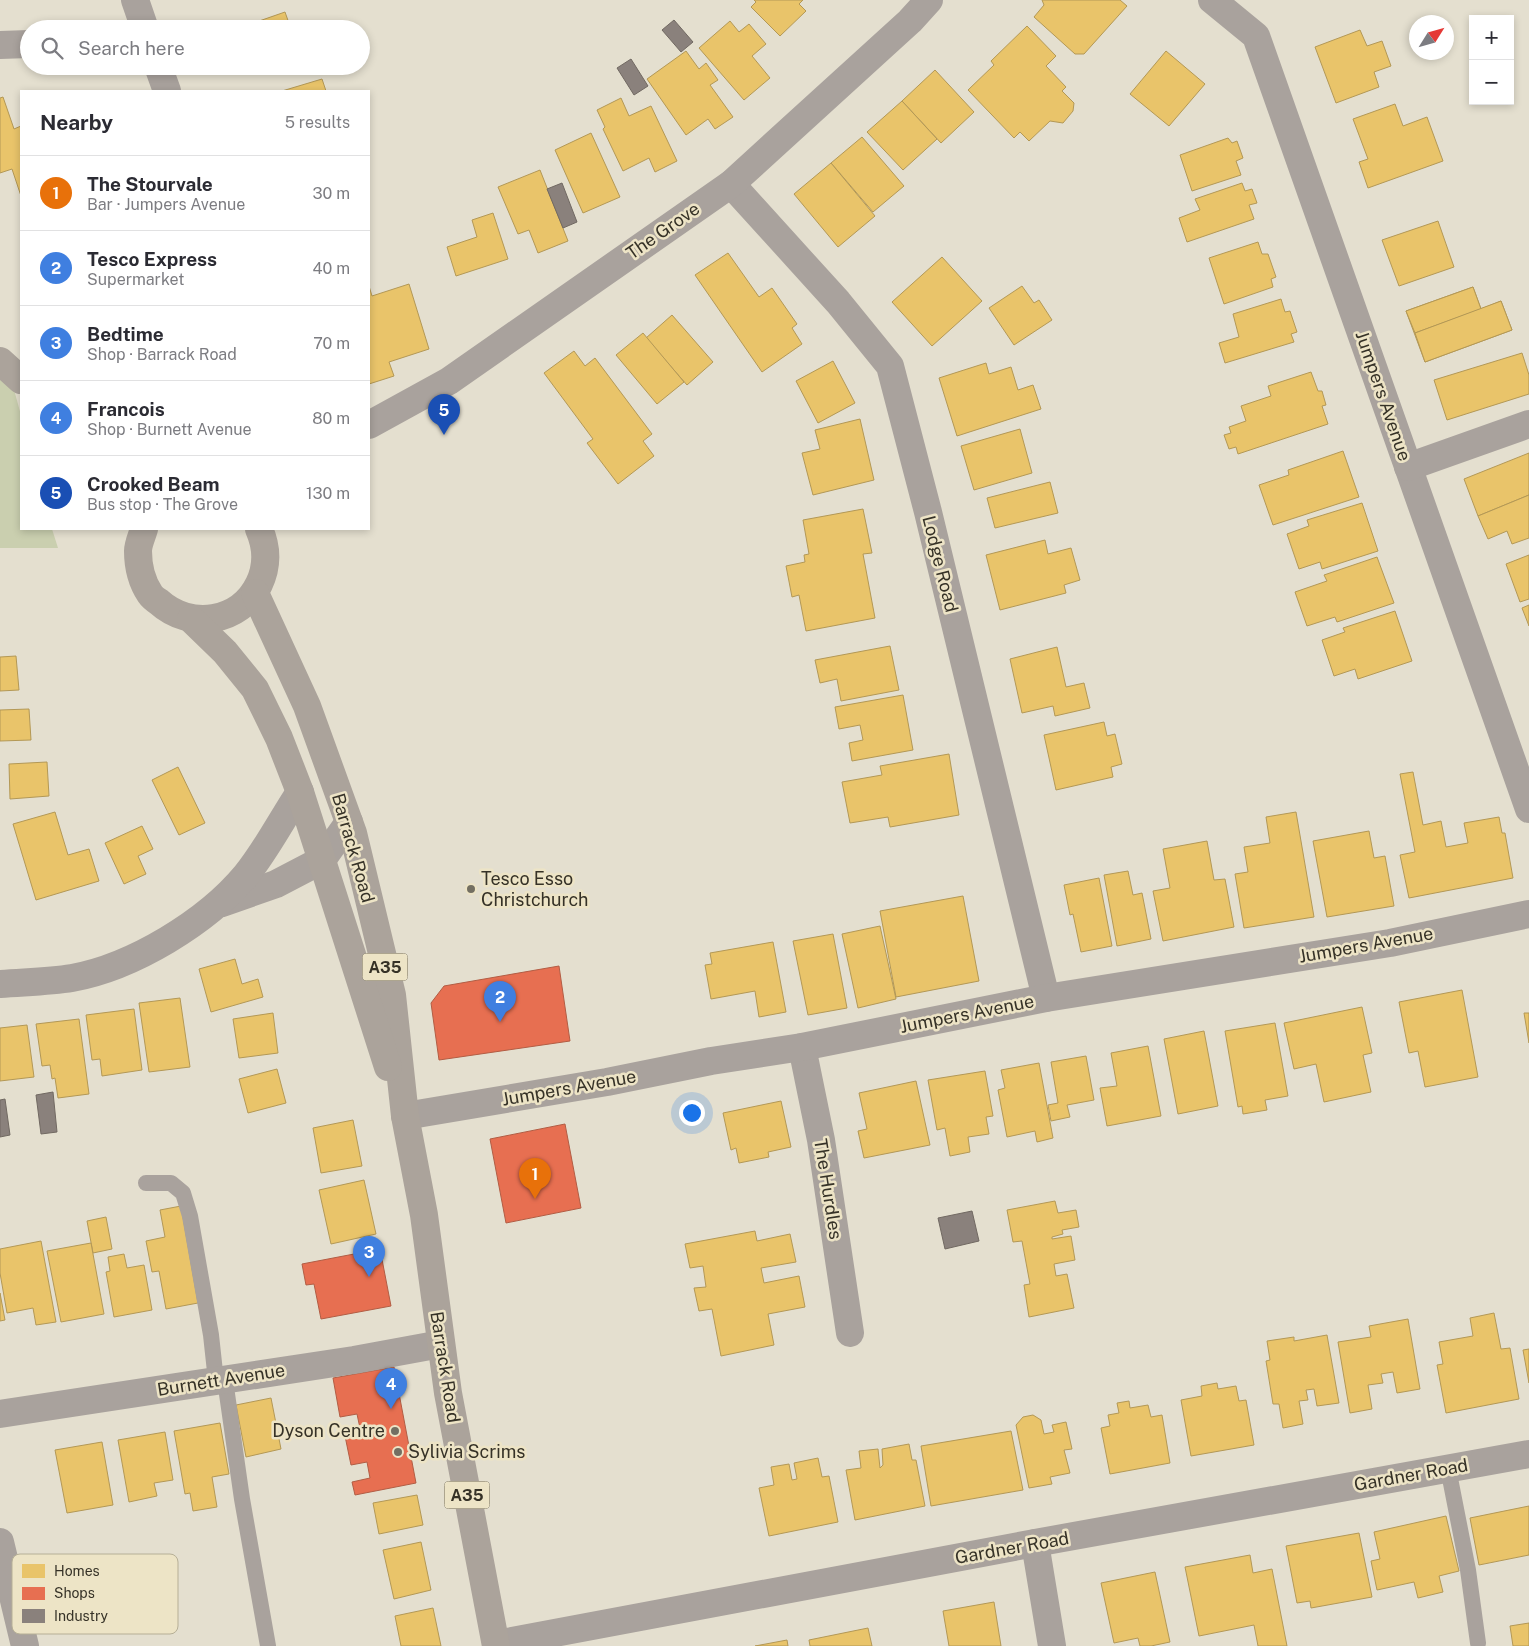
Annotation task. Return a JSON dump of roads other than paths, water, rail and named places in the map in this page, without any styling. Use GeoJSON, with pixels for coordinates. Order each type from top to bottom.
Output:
{"type":"FeatureCollection","features":[{"type":"Feature","properties":{"kind":"main road"},"geometry":{"type":"LineString","coordinates":[[0,361],[20,379]]}},
{"type":"Feature","properties":{"kind":"main road","name":"A35"},"geometry":{"type":"LineString","coordinates":[[144,530],[138,549],[140,573],[151,595],[169,611],[192,619],[210,619],[227,615],[242,606],[255,592],[262,577],[266,559],[265,533]]}},
{"type":"Feature","properties":{"kind":"main road","name":"Barrack Road"},"geometry":{"type":"LineString","coordinates":[[255,592],[307,706],[353,833],[392,995],[405,1116],[424,1215],[450,1403],[496,1645]]}},
{"type":"Feature","properties":{"kind":"main road","name":"Barrack Road"},"geometry":{"type":"LineString","coordinates":[[192,619],[225,652],[255,689],[279,738],[300,792],[354,964],[405,1116]]}},
{"type":"Feature","properties":{"kind":"street"},"geometry":{"type":"LineString","coordinates":[[135,0],[142,20]]}},
{"type":"Feature","properties":{"kind":"street","name":"The Grove"},"geometry":{"type":"LineString","coordinates":[[370,424],[449,381],[731,184],[910,22],[929,0]]}},
{"type":"Feature","properties":{"kind":"street","name":"Jumpers Avenue"},"geometry":{"type":"LineString","coordinates":[[1212,0],[1256,36],[1529,809]]}},
{"type":"Feature","properties":{"kind":"street"},"geometry":{"type":"LineString","coordinates":[[0,45],[20,44]]}},
{"type":"Feature","properties":{"kind":"street"},"geometry":{"type":"LineString","coordinates":[[161,75],[167,90]]}},
{"type":"Feature","properties":{"kind":"street","name":"Lodge Road"},"geometry":{"type":"LineString","coordinates":[[731,184],[838,302],[890,366],[1046,998]]}},
{"type":"Feature","properties":{"kind":"street"},"geometry":{"type":"LineString","coordinates":[[1408,466],[1529,424]]}},
{"type":"Feature","properties":{"kind":"street"},"geometry":{"type":"LineString","coordinates":[[0,984],[72,978],[119,965],[142,955],[216,905],[245,875],[300,792]]}},
{"type":"Feature","properties":{"kind":"street"},"geometry":{"type":"LineString","coordinates":[[216,905],[276,884],[322,860],[349,822]]}},
{"type":"Feature","properties":{"kind":"street","name":"Jumpers Avenue"},"geometry":{"type":"LineString","coordinates":[[405,1116],[607,1082],[1046,998],[1390,942],[1529,914]]}},
{"type":"Feature","properties":{"kind":"street","name":"The Hurdles"},"geometry":{"type":"LineString","coordinates":[[802,1046],[821,1140],[850,1333]]}},
{"type":"Feature","properties":{"kind":"street","name":"Burnett Avenue"},"geometry":{"type":"LineString","coordinates":[[0,1414],[354,1360],[441,1344]]}},
{"type":"Feature","properties":{"kind":"street","name":"Gardner Road"},"geometry":{"type":"LineString","coordinates":[[496,1645],[1035,1543],[1529,1454]]}},
{"type":"Feature","properties":{"kind":"street"},"geometry":{"type":"LineString","coordinates":[[0,1542],[12,1592]]}},
{"type":"Feature","properties":{"kind":"street"},"geometry":{"type":"LineString","coordinates":[[1035,1543],[1052,1646]]}},
{"type":"Feature","properties":{"kind":"lane"},"geometry":{"type":"LineString","coordinates":[[146,1183],[171,1183],[183,1193],[190,1216],[268,1646]]}},
{"type":"Feature","properties":{"kind":"lane"},"geometry":{"type":"LineString","coordinates":[[1448,1468],[1468,1570],[1478,1643]]}},
{"type":"Feature","properties":{"kind":"place","name":"Crooked Beam"},"geometry":{"type":"Point","coordinates":[444,435]}},
{"type":"Feature","properties":{"kind":"place","name":"Tesco Esso Christchurch"},"geometry":{"type":"Point","coordinates":[471,889]}},
{"type":"Feature","properties":{"kind":"place","name":"Tesco Express"},"geometry":{"type":"Point","coordinates":[500,1022]}},
{"type":"Feature","properties":{"kind":"place","name":"The Stourvale"},"geometry":{"type":"Point","coordinates":[535,1199]}},
{"type":"Feature","properties":{"kind":"place","name":"Bedtime"},"geometry":{"type":"Point","coordinates":[369,1277]}},
{"type":"Feature","properties":{"kind":"place","name":"Francois"},"geometry":{"type":"Point","coordinates":[391,1409]}},
{"type":"Feature","properties":{"kind":"place","name":"Dyson Centre"},"geometry":{"type":"Point","coordinates":[395,1431]}},
{"type":"Feature","properties":{"kind":"place","name":"Sylivia Scrims"},"geometry":{"type":"Point","coordinates":[398,1452]}}]}
